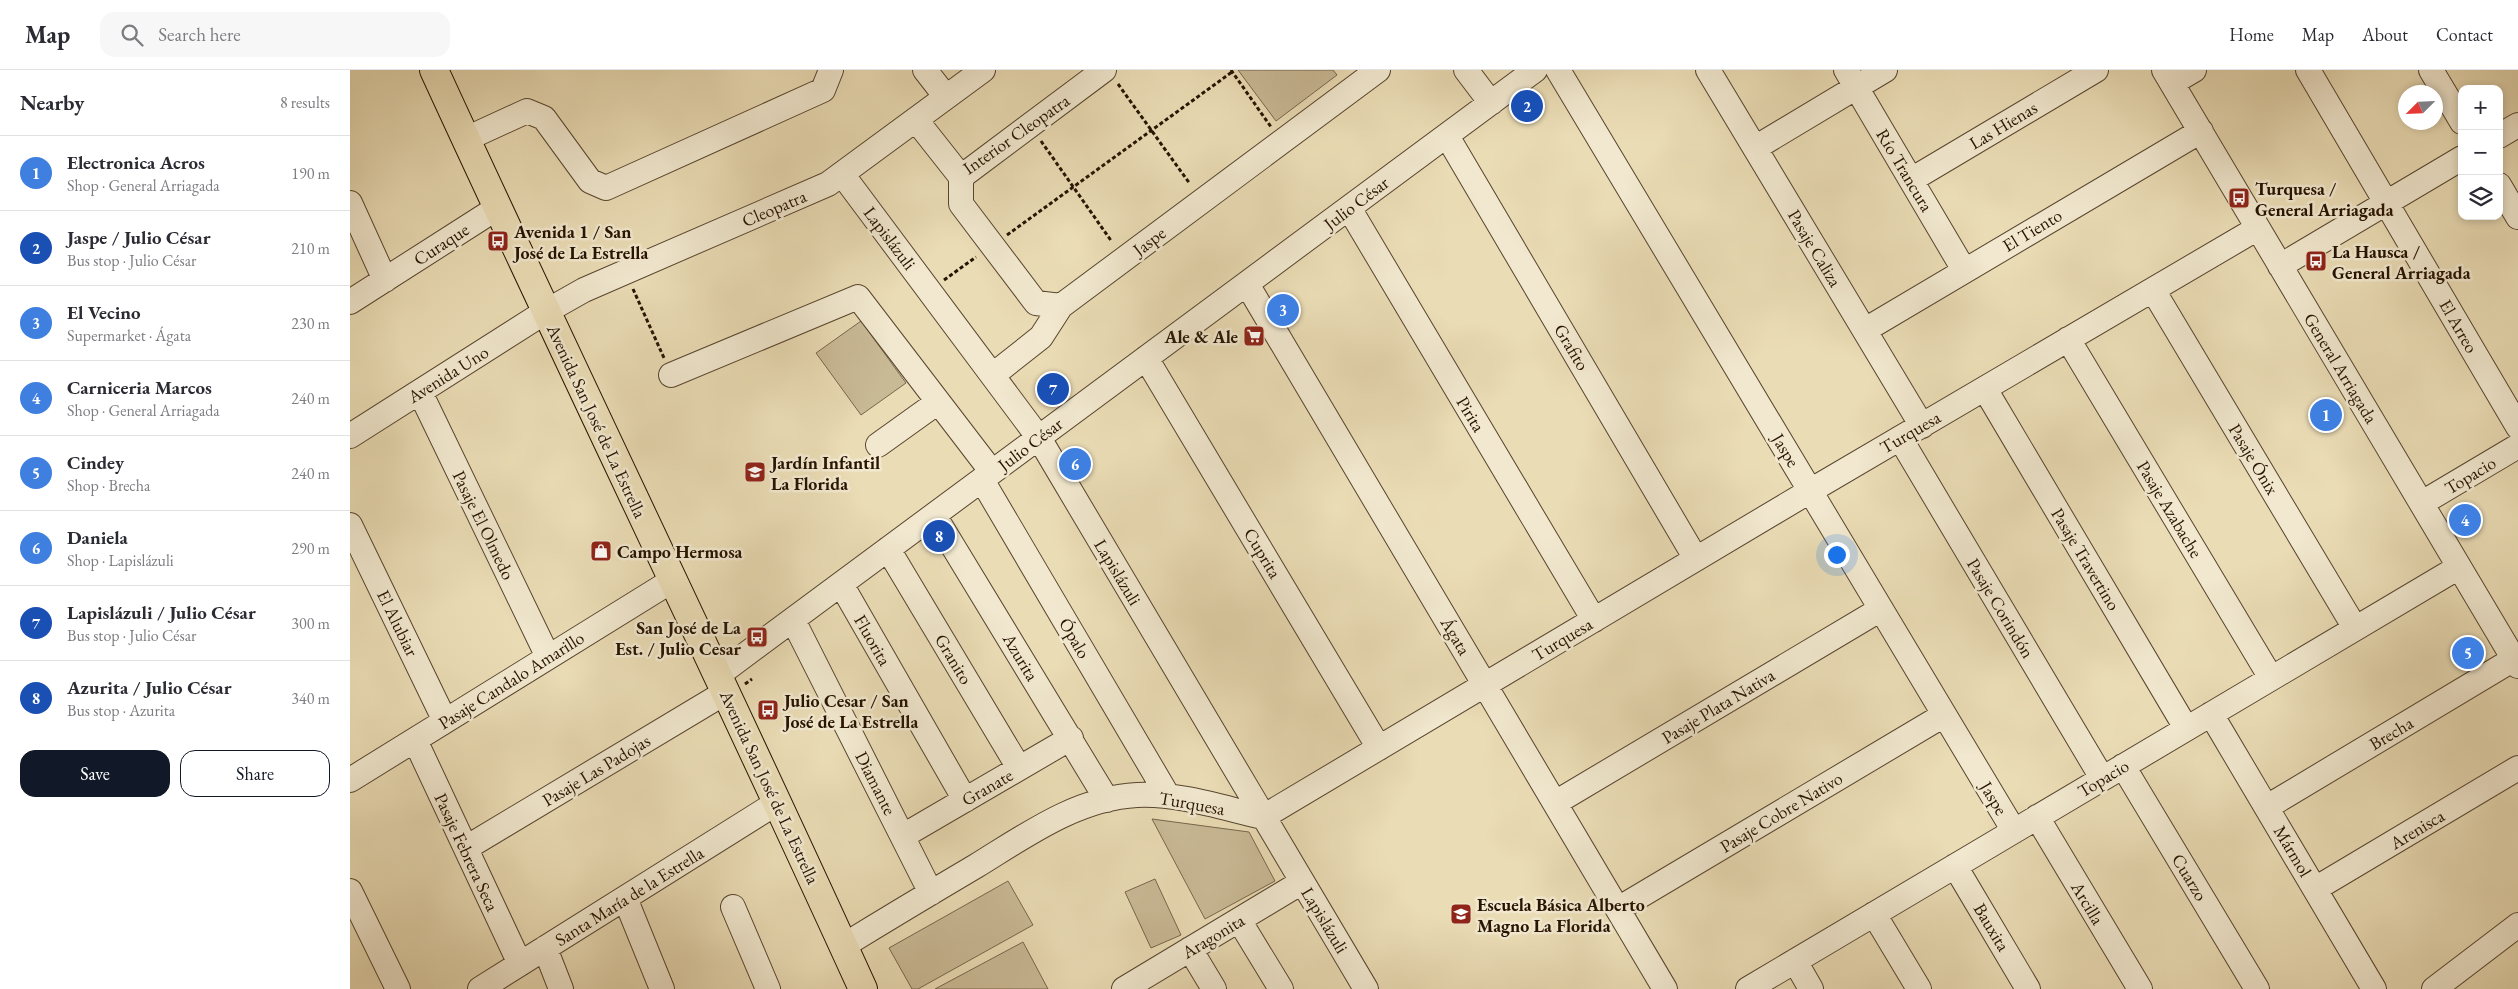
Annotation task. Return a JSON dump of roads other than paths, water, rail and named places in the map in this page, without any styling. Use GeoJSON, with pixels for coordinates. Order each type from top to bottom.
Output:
{"type":"FeatureCollection","features":[{"type":"Feature","properties":{"kind":"main road","name":"Avenida San José de La Estrella"},"geometry":{"type":"LineString","coordinates":[[434,70],[545,312],[778,802],[863,989]]}},
{"type":"Feature","properties":{"kind":"street"},"geometry":{"type":"LineString","coordinates":[[466,139],[527,111],[544,118],[590,181],[606,188],[823,90],[831,70]]}},
{"type":"Feature","properties":{"kind":"street"},"geometry":{"type":"LineString","coordinates":[[925,70],[946,97]]}},
{"type":"Feature","properties":{"kind":"street","name":"Cleopatra"},"geometry":{"type":"LineString","coordinates":[[545,312],[584,290],[812,192],[842,174],[983,70]]}},
{"type":"Feature","properties":{"kind":"street","name":"Jaspe"},"geometry":{"type":"LineString","coordinates":[[1061,306],[1378,70]]}},
{"type":"Feature","properties":{"kind":"street"},"geometry":{"type":"LineString","coordinates":[[1466,70],[1491,103]]}},
{"type":"Feature","properties":{"kind":"street","name":"Julio César"},"geometry":{"type":"LineString","coordinates":[[722,684],[793,620],[1535,70]]}},
{"type":"Feature","properties":{"kind":"street","name":"Jaspe"},"geometry":{"type":"LineString","coordinates":[[1558,70],[2014,831]]}},
{"type":"Feature","properties":{"kind":"street","name":"Pasaje Caliza"},"geometry":{"type":"LineString","coordinates":[[1708,70],[1922,426]]}},
{"type":"Feature","properties":{"kind":"street"},"geometry":{"type":"LineString","coordinates":[[1755,148],[1851,79],[1885,70]]}},
{"type":"Feature","properties":{"kind":"street","name":"Las Hienas"},"geometry":{"type":"LineString","coordinates":[[1911,180],[2096,70]]}},
{"type":"Feature","properties":{"kind":"street"},"geometry":{"type":"LineString","coordinates":[[2168,77],[2194,70]]}},
{"type":"Feature","properties":{"kind":"street","name":"El Arreo"},"geometry":{"type":"LineString","coordinates":[[2308,70],[2518,427]]}},
{"type":"Feature","properties":{"kind":"street"},"geometry":{"type":"LineString","coordinates":[[2431,70],[2458,115]]}},
{"type":"Feature","properties":{"kind":"street","name":"Interior Cleopatra"},"geometry":{"type":"LineString","coordinates":[[916,120],[961,177],[1030,126],[1109,74]]}},
{"type":"Feature","properties":{"kind":"street","name":"General Arriagada"},"geometry":{"type":"LineString","coordinates":[[2168,77],[2516,663]]}},
{"type":"Feature","properties":{"kind":"street","name":"Río Trancura"},"geometry":{"type":"LineString","coordinates":[[1851,79],[1964,270]]}},
{"type":"Feature","properties":{"kind":"street"},"geometry":{"type":"LineString","coordinates":[[2503,134],[2518,125]]}},
{"type":"Feature","properties":{"kind":"street","name":"El Tiento"},"geometry":{"type":"LineString","coordinates":[[1865,330],[2201,131]]}},
{"type":"Feature","properties":{"kind":"street","name":"Grafito"},"geometry":{"type":"LineString","coordinates":[[1447,136],[1696,559]]}},
{"type":"Feature","properties":{"kind":"street"},"geometry":{"type":"LineString","coordinates":[[2280,266],[2458,160]]}},
{"type":"Feature","properties":{"kind":"street","name":"Lapislázuli"},"geometry":{"type":"LineString","coordinates":[[842,174],[1039,438],[1366,989]]}},
{"type":"Feature","properties":{"kind":"street"},"geometry":{"type":"LineString","coordinates":[[961,177],[961,204],[1036,303],[1061,306],[1041,337],[993,375]]}},
{"type":"Feature","properties":{"kind":"street"},"geometry":{"type":"LineString","coordinates":[[2503,192],[2518,217]]}},
{"type":"Feature","properties":{"kind":"street"},"geometry":{"type":"LineString","coordinates":[[350,203],[385,280]]}},
{"type":"Feature","properties":{"kind":"street","name":"Curaque"},"geometry":{"type":"LineString","coordinates":[[350,302],[497,208]]}},
{"type":"Feature","properties":{"kind":"street","name":"Pirita"},"geometry":{"type":"LineString","coordinates":[[1349,208],[1594,620]]}},
{"type":"Feature","properties":{"kind":"street","name":"Turquesa"},"geometry":{"type":"LineString","coordinates":[[843,946],[1061,817],[1107,800],[1136,795],[1168,796],[1263,817],[1810,491],[2258,228]]}},
{"type":"Feature","properties":{"kind":"street","name":"Ágata"},"geometry":{"type":"LineString","coordinates":[[1247,284],[1666,989]]}},
{"type":"Feature","properties":{"kind":"street","name":"Pasaje Ónix"},"geometry":{"type":"LineString","coordinates":[[2153,290],[2355,628]]}},
{"type":"Feature","properties":{"kind":"street","name":"Ópalo"},"geometry":{"type":"LineString","coordinates":[[671,375],[858,297],[938,402],[987,476],[1168,796]]}},
{"type":"Feature","properties":{"kind":"street","name":"Avenida Uno"},"geometry":{"type":"LineString","coordinates":[[350,436],[545,312]]}},
{"type":"Feature","properties":{"kind":"street","name":"Pasaje Azabache"},"geometry":{"type":"LineString","coordinates":[[2068,339],[2271,678]]}},
{"type":"Feature","properties":{"kind":"street","name":"Cuprita"},"geometry":{"type":"LineString","coordinates":[[1146,358],[1379,748]]}},
{"type":"Feature","properties":{"kind":"street","name":"Pasaje Travertino"},"geometry":{"type":"LineString","coordinates":[[1985,389],[2186,728]]}},
{"type":"Feature","properties":{"kind":"street","name":"Pasaje El Olmedo"},"geometry":{"type":"LineString","coordinates":[[420,392],[548,658]]}},
{"type":"Feature","properties":{"kind":"street"},"geometry":{"type":"LineString","coordinates":[[878,446],[938,402]]}},
{"type":"Feature","properties":{"kind":"street","name":"Pasaje Corindón"},"geometry":{"type":"LineString","coordinates":[[1900,438],[2102,778]]}},
{"type":"Feature","properties":{"kind":"street","name":"Topacio"},"geometry":{"type":"LineString","coordinates":[[2422,503],[2518,446]]}},
{"type":"Feature","properties":{"kind":"street","name":"Azurita"},"geometry":{"type":"LineString","coordinates":[[934,515],[1107,800]]}},
{"type":"Feature","properties":{"kind":"street","name":"El Alubiar"},"geometry":{"type":"LineString","coordinates":[[350,525],[445,721]]}},
{"type":"Feature","properties":{"kind":"street","name":"Granito"},"geometry":{"type":"LineString","coordinates":[[888,549],[1019,768]]}},
{"type":"Feature","properties":{"kind":"street","name":"Topacio"},"geometry":{"type":"LineString","coordinates":[[1748,989],[2459,567]]}},
{"type":"Feature","properties":{"kind":"street","name":"Pasaje Candalo Amarillo"},"geometry":{"type":"LineString","coordinates":[[350,780],[673,580]]}},
{"type":"Feature","properties":{"kind":"street","name":"Fluorita"},"geometry":{"type":"LineString","coordinates":[[841,584],[965,800]]}},
{"type":"Feature","properties":{"kind":"street","name":"Pasaje Plata Nativa"},"geometry":{"type":"LineString","coordinates":[[1555,803],[1881,608]]}},
{"type":"Feature","properties":{"kind":"street","name":"Diamante"},"geometry":{"type":"LineString","coordinates":[[793,620],[931,893]]}},
{"type":"Feature","properties":{"kind":"street","name":"Brecha"},"geometry":{"type":"LineString","coordinates":[[2267,807],[2516,663]]}},
{"type":"Feature","properties":{"kind":"street","name":"Pasaje Las Padojas"},"geometry":{"type":"LineString","coordinates":[[466,848],[722,684]]}},
{"type":"Feature","properties":{"kind":"street","name":"Mármol"},"geometry":{"type":"LineString","coordinates":[[2212,714],[2374,989]]}},
{"type":"Feature","properties":{"kind":"street","name":"Pasaje Cobre Nativo"},"geometry":{"type":"LineString","coordinates":[[1618,909],[1944,715]]}},
{"type":"Feature","properties":{"kind":"street","name":"Granate"},"geometry":{"type":"LineString","coordinates":[[902,836],[1071,738]]}},
{"type":"Feature","properties":{"kind":"street","name":"Pasaje Febrera Seca"},"geometry":{"type":"LineString","coordinates":[[415,740],[520,964]]}},
{"type":"Feature","properties":{"kind":"street","name":"Cuarzo"},"geometry":{"type":"LineString","coordinates":[[2123,766],[2257,989]]}},
{"type":"Feature","properties":{"kind":"street","name":"Arenisca"},"geometry":{"type":"LineString","coordinates":[[2315,889],[2518,768]]}},
{"type":"Feature","properties":{"kind":"street","name":"Santa María de la Estrella"},"geometry":{"type":"LineString","coordinates":[[480,989],[778,802]]}},
{"type":"Feature","properties":{"kind":"street","name":"Arcilla"},"geometry":{"type":"LineString","coordinates":[[2037,817],[2140,989]]}},
{"type":"Feature","properties":{"kind":"street","name":"Bauxita"},"geometry":{"type":"LineString","coordinates":[[1955,866],[2028,989]]}},
{"type":"Feature","properties":{"kind":"street","name":"Aragonita"},"geometry":{"type":"LineString","coordinates":[[1137,986],[1190,949],[1302,882]]}},
{"type":"Feature","properties":{"kind":"street"},"geometry":{"type":"LineString","coordinates":[[625,898],[662,989]]}},
{"type":"Feature","properties":{"kind":"street"},"geometry":{"type":"LineString","coordinates":[[353,903],[398,989]]}},
{"type":"Feature","properties":{"kind":"street"},"geometry":{"type":"LineString","coordinates":[[733,906],[768,989]]}},
{"type":"Feature","properties":{"kind":"street"},"geometry":{"type":"LineString","coordinates":[[1874,914],[1919,989]]}},
{"type":"Feature","properties":{"kind":"street"},"geometry":{"type":"LineString","coordinates":[[1239,920],[1280,989]]}},
{"type":"Feature","properties":{"kind":"street"},"geometry":{"type":"LineString","coordinates":[[2434,989],[2516,930]]}},
{"type":"Feature","properties":{"kind":"street"},"geometry":{"type":"LineString","coordinates":[[545,948],[561,989]]}},
{"type":"Feature","properties":{"kind":"street"},"geometry":{"type":"LineString","coordinates":[[1190,949],[1214,989]]}},
{"type":"Feature","properties":{"kind":"street"},"geometry":{"type":"LineString","coordinates":[[1795,961],[1811,989]]}},
{"type":"Feature","properties":{"kind":"place","name":"Jaspe / Julio César"},"geometry":{"type":"Point","coordinates":[1527,106]}},
{"type":"Feature","properties":{"kind":"place","name":"Turquesa / General Arriagada"},"geometry":{"type":"Point","coordinates":[2239,198]}},
{"type":"Feature","properties":{"kind":"place","name":"Avenida 1 / San José de La Estrella"},"geometry":{"type":"Point","coordinates":[498,241]}},
{"type":"Feature","properties":{"kind":"place","name":"La Hausca / General Arriagada"},"geometry":{"type":"Point","coordinates":[2316,261]}},
{"type":"Feature","properties":{"kind":"place","name":"El Vecino"},"geometry":{"type":"Point","coordinates":[1283,310]}},
{"type":"Feature","properties":{"kind":"place","name":"Ale & Ale"},"geometry":{"type":"Point","coordinates":[1254,336]}},
{"type":"Feature","properties":{"kind":"place","name":"Lapislázuli / Julio César"},"geometry":{"type":"Point","coordinates":[1053,389]}},
{"type":"Feature","properties":{"kind":"place","name":"Electronica Acros"},"geometry":{"type":"Point","coordinates":[2326,415]}},
{"type":"Feature","properties":{"kind":"place","name":"Daniela"},"geometry":{"type":"Point","coordinates":[1075,464]}},
{"type":"Feature","properties":{"kind":"place","name":"Jardín Infantil La Florida"},"geometry":{"type":"Point","coordinates":[755,472]}},
{"type":"Feature","properties":{"kind":"place","name":"Carniceria Marcos"},"geometry":{"type":"Point","coordinates":[2465,520]}},
{"type":"Feature","properties":{"kind":"place","name":"Azurita / Julio César"},"geometry":{"type":"Point","coordinates":[939,536]}},
{"type":"Feature","properties":{"kind":"place","name":"Campo Hermosa"},"geometry":{"type":"Point","coordinates":[601,551]}},
{"type":"Feature","properties":{"kind":"place","name":"San José de La Est. / Julio Cesar"},"geometry":{"type":"Point","coordinates":[757,637]}},
{"type":"Feature","properties":{"kind":"place","name":"Cindey"},"geometry":{"type":"Point","coordinates":[2468,653]}},
{"type":"Feature","properties":{"kind":"place","name":"Julio Cesar / San José de La Estrella"},"geometry":{"type":"Point","coordinates":[768,710]}},
{"type":"Feature","properties":{"kind":"place","name":"Escuela Básica Alberto Magno La Florida"},"geometry":{"type":"Point","coordinates":[1461,914]}}]}
